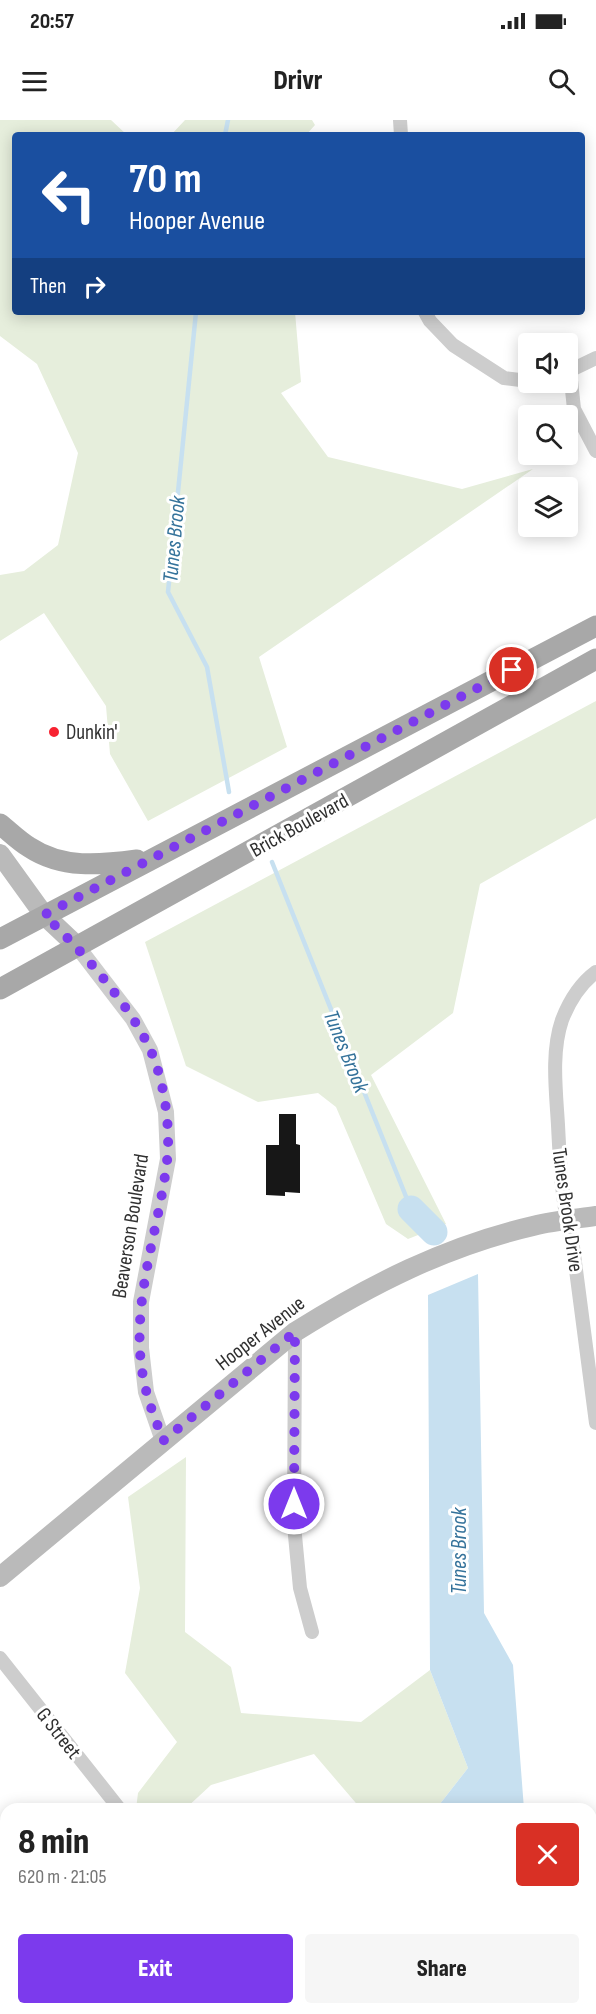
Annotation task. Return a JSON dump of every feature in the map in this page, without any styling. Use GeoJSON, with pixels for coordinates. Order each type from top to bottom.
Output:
{"type":"FeatureCollection","features":[{"type":"Feature","properties":{"kind":"main road","name":"Brick Boulevard"},"geometry":{"type":"LineString","coordinates":[[0,939],[596,626]]}},
{"type":"Feature","properties":{"kind":"main road","name":"Brick Boulevard"},"geometry":{"type":"LineString","coordinates":[[0,989],[596,659]]}},
{"type":"Feature","properties":{"kind":"main road"},"geometry":{"type":"LineString","coordinates":[[0,824],[30,848],[51,858],[76,864],[107,864],[153,858]]}},
{"type":"Feature","properties":{"kind":"main road","name":"Beaverson Boulevard"},"geometry":{"type":"LineString","coordinates":[[0,854],[44,915],[77,946]]}},
{"type":"Feature","properties":{"kind":"main road","name":"Hooper Avenue"},"geometry":{"type":"LineString","coordinates":[[0,1577],[295,1332],[366,1289],[425,1260],[500,1235],[596,1216]]}},
{"type":"Feature","properties":{"kind":"street"},"geometry":{"type":"LineString","coordinates":[[426,315],[453,345],[504,378],[518,380]]}},
{"type":"Feature","properties":{"kind":"street"},"geometry":{"type":"LineString","coordinates":[[578,367],[596,358]]}},
{"type":"Feature","properties":{"kind":"street"},"geometry":{"type":"LineString","coordinates":[[572,393],[574,409],[596,451]]}},
{"type":"Feature","properties":{"kind":"street","name":"Beaverson Boulevard"},"geometry":{"type":"LineString","coordinates":[[77,946],[133,1019],[150,1050],[166,1112],[168,1159],[141,1302],[141,1348],[146,1392],[163,1441]]}},
{"type":"Feature","properties":{"kind":"street","name":"Tunes Brook Drive"},"geometry":{"type":"LineString","coordinates":[[596,972],[574,996],[562,1021],[557,1050],[555,1089],[562,1193],[573,1247],[596,1419]]}},
{"type":"Feature","properties":{"kind":"street"},"geometry":{"type":"LineString","coordinates":[[295,1332],[294,1525],[300,1588],[312,1632]]}},
{"type":"Feature","properties":{"kind":"street","name":"G Street"},"geometry":{"type":"LineString","coordinates":[[0,1658],[114,1803]]}},
{"type":"Feature","properties":{"kind":"green space"},"geometry":{"type":"Polygon","coordinates":[[[0,120],[111,120],[124,132],[12,132],[12,315],[295,315],[301,382],[281,393],[328,457],[462,489],[533,469],[518,477],[518,479],[259,657],[287,747],[148,821],[110,754],[106,706],[44,613],[0,641],[0,575],[24,571],[58,545],[78,453],[37,364],[0,336],[0,120]]]}},
{"type":"Feature","properties":{"kind":"green space"},"geometry":{"type":"Polygon","coordinates":[[[185,120],[312,120],[315,125],[309,132],[174,132],[185,120]]]}},
{"type":"Feature","properties":{"kind":"green space"},"geometry":{"type":"Polygon","coordinates":[[[596,701],[596,818],[480,884],[453,1013],[371,1075],[446,1224],[408,1239],[386,1224],[336,1107],[318,1093],[258,1102],[186,1066],[145,942],[596,701]]]}},
{"type":"Feature","properties":{"kind":"green space"},"geometry":{"type":"Polygon","coordinates":[[[186,1457],[185,1632],[231,1667],[241,1713],[361,1722],[430,1670],[468,1768],[441,1803],[356,1803],[314,1754],[211,1785],[192,1803],[137,1803],[138,1793],[177,1742],[125,1673],[140,1588],[128,1497],[186,1457]]]}},
{"type":"Feature","properties":{"kind":"water"},"geometry":{"type":"Polygon","coordinates":[[[478,1274],[484,1613],[513,1665],[524,1803],[441,1803],[468,1768],[430,1670],[428,1295],[478,1274]]]}},
{"type":"Feature","properties":{"kind":"building"},"geometry":{"type":"Polygon","coordinates":[[[279,1114],[296,1114],[296,1144],[300,1145],[300,1193],[285,1192],[285,1196],[266,1195],[266,1145],[279,1145],[279,1114]]]}},
{"type":"Feature","properties":{"kind":"waterway","name":"Tunes Brook"},"geometry":{"type":"LineString","coordinates":[[226,132],[228,120]]}},
{"type":"Feature","properties":{"kind":"waterway","name":"Tunes Brook"},"geometry":{"type":"LineString","coordinates":[[196,315],[168,592],[207,667],[229,792]]}},
{"type":"Feature","properties":{"kind":"waterway","name":"Tunes Brook"},"geometry":{"type":"LineString","coordinates":[[272,862],[411,1209]]}},
{"type":"Feature","properties":{"kind":"waterway","name":"Tunes Brook"},"geometry":{"type":"LineString","coordinates":[[411,1209],[434,1232]]}},
{"type":"Feature","properties":{"kind":"place","name":"Dunkin'"},"geometry":{"type":"Point","coordinates":[54,732]}},
{"type":"Feature","properties":{"kind":"route"},"geometry":{"type":"LineString","coordinates":[[294,1504],[295,1332],[163,1441],[146,1392],[141,1348],[141,1302],[168,1159],[166,1112],[159,1079],[150,1050],[133,1019],[77,946],[44,915],[512,670]]}}]}
